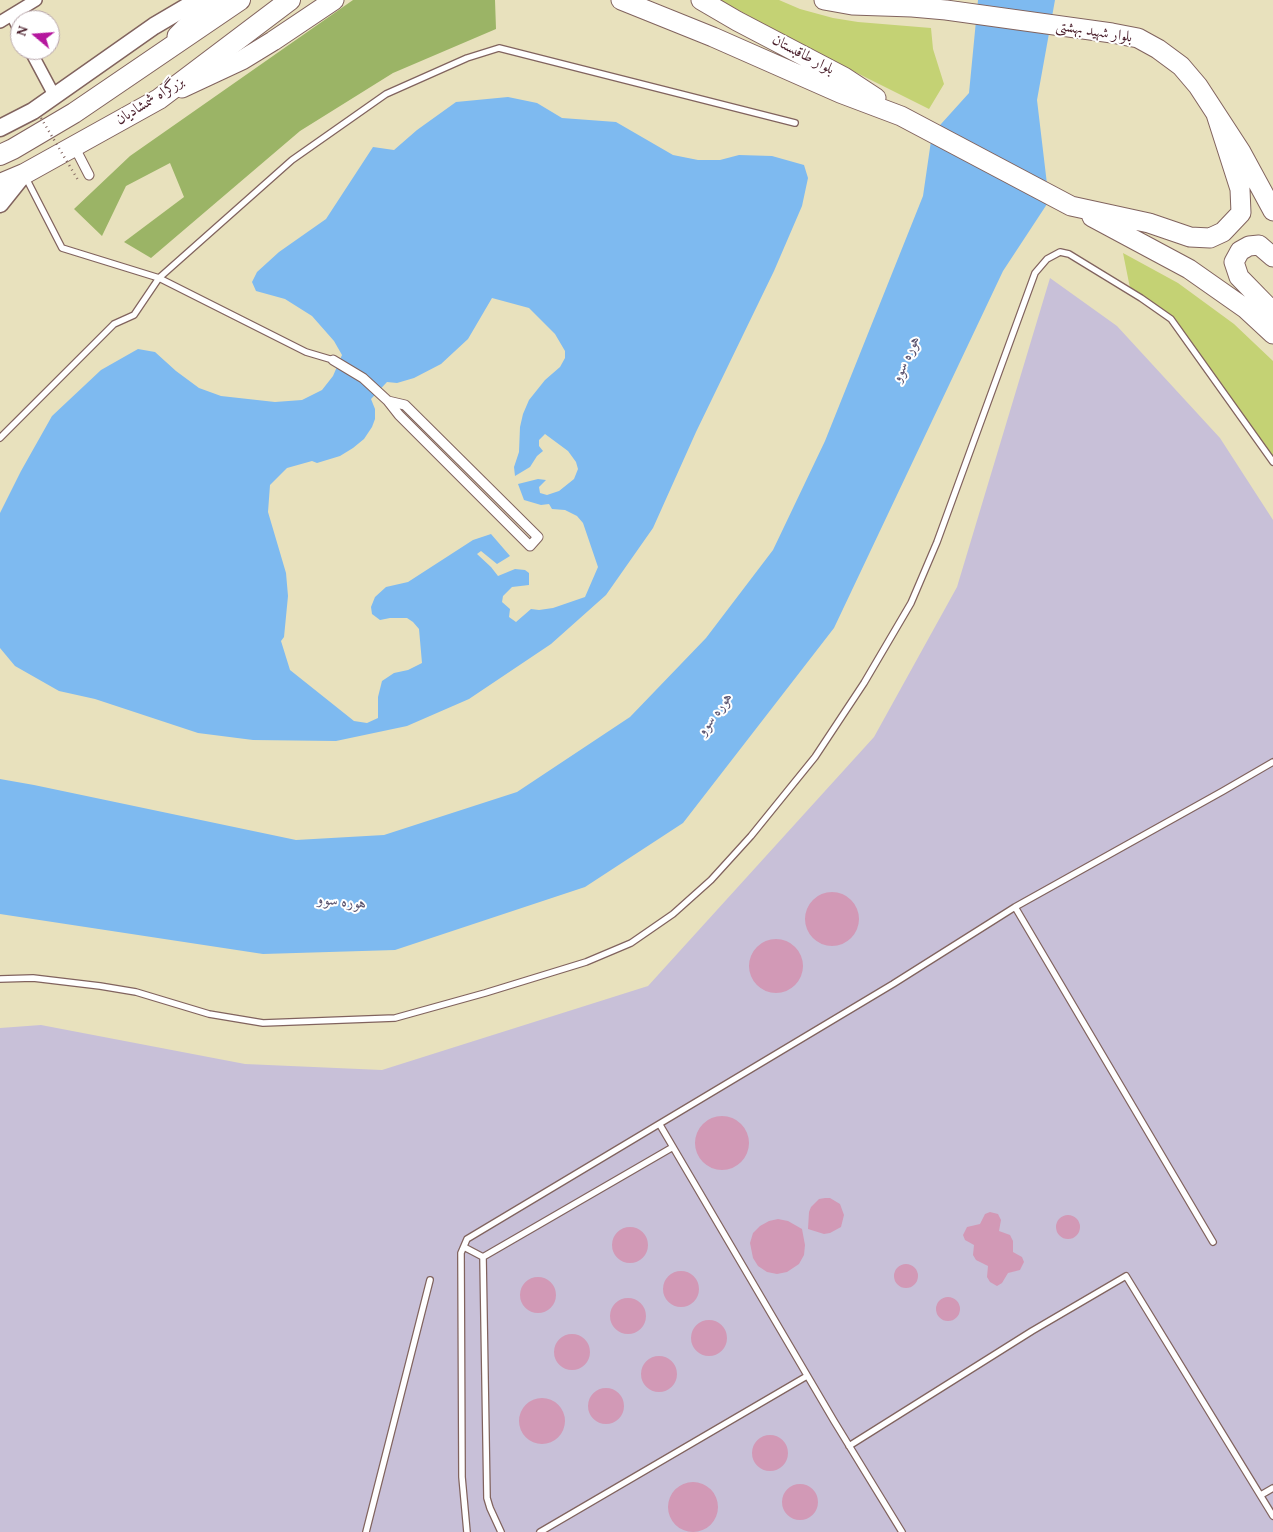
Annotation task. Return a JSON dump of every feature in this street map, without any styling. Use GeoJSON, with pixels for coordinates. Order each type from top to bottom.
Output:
{"type":"FeatureCollection","features":[{"type":"Feature","properties":{"kind":"highway"},"geometry":{"type":"LineString","coordinates":[[0,155],[14,149],[62,102],[159,54],[240,0]]}},
{"type":"Feature","properties":{"kind":"highway","name":"بزرگراه شمشادیان"},"geometry":{"type":"LineString","coordinates":[[0,184],[24,174],[159,99],[290,0]]}},
{"type":"Feature","properties":{"kind":"main road"},"geometry":{"type":"LineString","coordinates":[[0,128],[33,110],[62,102],[137,38],[198,0]]}},
{"type":"Feature","properties":{"kind":"main road"},"geometry":{"type":"LineString","coordinates":[[137,38],[159,54],[213,0]]}},
{"type":"Feature","properties":{"kind":"main road"},"geometry":{"type":"LineString","coordinates":[[159,99],[242,60],[334,0]]}},
{"type":"Feature","properties":{"kind":"main road"},"geometry":{"type":"LineString","coordinates":[[621,0],[713,37],[840,93],[901,116],[1189,269],[1246,309],[1273,334]]}},
{"type":"Feature","properties":{"kind":"main road"},"geometry":{"type":"LineString","coordinates":[[824,0],[852,6],[912,7]]}},
{"type":"Feature","properties":{"kind":"main road"},"geometry":{"type":"LineString","coordinates":[[892,0],[912,7]]}},
{"type":"Feature","properties":{"kind":"main road","name":"بلوار طاقبستان"},"geometry":{"type":"LineString","coordinates":[[701,1],[844,77],[901,116]]}},
{"type":"Feature","properties":{"kind":"main road","name":"بلوار شهید بهشتی"},"geometry":{"type":"LineString","coordinates":[[912,7],[946,10],[1138,38],[1158,49],[1181,66],[1198,86],[1241,152],[1273,212]]}},
{"type":"Feature","properties":{"kind":"main road"},"geometry":{"type":"LineString","coordinates":[[1071,206],[1149,223],[1190,237],[1210,238],[1223,232],[1241,213],[1240,189],[1216,114]]}},
{"type":"Feature","properties":{"kind":"main road"},"geometry":{"type":"LineString","coordinates":[[0,204],[24,174]]}},
{"type":"Feature","properties":{"kind":"main road"},"geometry":{"type":"LineString","coordinates":[[1273,257],[1259,245],[1248,246],[1240,251],[1234,262],[1239,277],[1273,312]]}},
{"type":"Feature","properties":{"kind":"street"},"geometry":{"type":"LineString","coordinates":[[20,10],[36,0]]}},
{"type":"Feature","properties":{"kind":"street"},"geometry":{"type":"LineString","coordinates":[[36,60],[62,102]]}},
{"type":"Feature","properties":{"kind":"street"},"geometry":{"type":"LineString","coordinates":[[74,146],[89,175]]}},
{"type":"Feature","properties":{"kind":"street"},"geometry":{"type":"LineString","coordinates":[[1241,152],[1273,193]]}},
{"type":"Feature","properties":{"kind":"street"},"geometry":{"type":"LineString","coordinates":[[333,360],[364,378],[388,400],[399,415],[530,546],[538,537],[405,405],[388,400]]}},
{"type":"Feature","properties":{"kind":"lane"},"geometry":{"type":"LineString","coordinates":[[0,438],[114,324],[134,315],[158,278],[292,160],[386,94],[467,58],[499,48],[795,123]]}},
{"type":"Feature","properties":{"kind":"lane"},"geometry":{"type":"LineString","coordinates":[[24,174],[62,248],[158,278],[306,352],[333,360]]}},
{"type":"Feature","properties":{"kind":"lane"},"geometry":{"type":"LineString","coordinates":[[0,979],[33,978],[109,987],[136,992],[209,1014],[263,1023],[395,1018],[485,993],[567,967],[631,943],[673,914],[710,880],[750,836],[815,756],[864,683],[911,603],[937,542],[1035,272],[1047,259],[1060,252],[1069,254],[1141,298],[1171,319],[1273,462]]}},
{"type":"Feature","properties":{"kind":"lane"},"geometry":{"type":"LineString","coordinates":[[467,1532],[462,1477],[461,1253],[466,1239],[660,1125],[893,984],[1015,907],[1273,762]]}},
{"type":"Feature","properties":{"kind":"lane"},"geometry":{"type":"LineString","coordinates":[[1015,907],[1213,1242]]}},
{"type":"Feature","properties":{"kind":"lane"},"geometry":{"type":"LineString","coordinates":[[660,1125],[849,1446],[902,1532]]}},
{"type":"Feature","properties":{"kind":"lane"},"geometry":{"type":"LineString","coordinates":[[483,1257],[673,1147]]}},
{"type":"Feature","properties":{"kind":"lane"},"geometry":{"type":"LineString","coordinates":[[464,1247],[483,1257]]}},
{"type":"Feature","properties":{"kind":"lane"},"geometry":{"type":"LineString","coordinates":[[483,1257],[487,1498],[501,1532]]}},
{"type":"Feature","properties":{"kind":"lane"},"geometry":{"type":"LineString","coordinates":[[849,1446],[1032,1331],[1126,1276],[1273,1516]]}},
{"type":"Feature","properties":{"kind":"lane"},"geometry":{"type":"LineString","coordinates":[[366,1532],[430,1280]]}},
{"type":"Feature","properties":{"kind":"lane"},"geometry":{"type":"LineString","coordinates":[[540,1532],[808,1376]]}},
{"type":"Feature","properties":{"kind":"lane"},"geometry":{"type":"LineString","coordinates":[[1261,1495],[1273,1488]]}},
{"type":"Feature","properties":{"kind":"path"},"geometry":{"type":"LineString","coordinates":[[41,118],[78,180]]}},
{"type":"Feature","properties":{"kind":"shaded area"},"geometry":{"type":"Polygon","coordinates":[[[1050,278],[1117,326],[1220,438],[1273,520],[1273,1532],[0,1532],[0,1028],[41,1025],[245,1064],[382,1070],[648,986],[874,737],[957,587],[1050,278]]]}},
{"type":"Feature","properties":{"kind":"green space"},"geometry":{"type":"Polygon","coordinates":[[[353,0],[495,0],[496,29],[393,73],[300,131],[151,258],[124,242],[184,197],[170,163],[126,186],[102,236],[74,209],[130,156],[353,0]]]}},
{"type":"Feature","properties":{"kind":"green space"},"geometry":{"type":"Polygon","coordinates":[[[720,0],[779,0],[800,9],[833,18],[931,28],[933,49],[944,84],[929,109],[805,47],[720,0]]]}},
{"type":"Feature","properties":{"kind":"green space"},"geometry":{"type":"Polygon","coordinates":[[[1123,253],[1178,283],[1234,324],[1273,361],[1273,458],[1172,318],[1130,288],[1123,253]]]}},
{"type":"Feature","properties":{"kind":"water","name":"هوره سوو"},"geometry":{"type":"Polygon","coordinates":[[[978,0],[1055,0],[1037,100],[1049,201],[1003,271],[834,628],[683,823],[585,887],[395,950],[263,954],[0,914],[0,779],[296,840],[384,835],[517,792],[630,717],[706,638],[773,550],[825,441],[923,196],[932,134],[969,93],[978,0]]]}},
{"type":"Feature","properties":{"kind":"water"},"geometry":{"type":"Polygon","coordinates":[[[508,97],[537,103],[562,118],[616,122],[673,155],[698,160],[720,160],[739,155],[772,156],[804,165],[808,178],[802,206],[774,271],[696,432],[653,528],[606,595],[551,644],[469,699],[407,726],[336,741],[253,740],[198,733],[95,699],[59,691],[15,666],[0,648],[0,513],[52,416],[101,370],[138,349],[155,352],[199,388],[221,396],[275,402],[302,400],[322,390],[333,376],[342,355],[334,341],[312,316],[285,299],[256,291],[252,282],[257,272],[279,252],[326,219],[373,147],[394,150],[417,130],[456,102],[508,97]],[[492,298],[468,339],[441,364],[414,378],[397,383],[387,382],[371,399],[375,409],[375,419],[364,439],[340,456],[317,463],[312,461],[287,468],[270,485],[268,512],[286,573],[288,596],[284,637],[281,641],[290,670],[354,721],[367,723],[378,718],[378,697],[382,681],[394,673],[408,670],[422,663],[419,629],[413,622],[407,618],[380,620],[372,614],[371,607],[375,597],[386,587],[408,582],[473,540],[491,534],[510,556],[497,564],[481,551],[477,554],[498,576],[515,569],[525,570],[529,573],[529,585],[512,587],[503,596],[502,602],[510,609],[509,617],[516,622],[531,609],[553,608],[585,597],[598,567],[583,523],[577,516],[565,510],[552,509],[549,504],[541,505],[524,500],[518,484],[538,479],[546,480],[539,487],[540,493],[547,495],[559,491],[574,479],[578,469],[576,462],[568,451],[545,434],[539,440],[539,446],[543,451],[537,456],[530,467],[515,476],[514,467],[519,452],[520,427],[523,414],[529,400],[545,380],[560,367],[565,358],[565,351],[555,334],[529,308],[492,298]]]}},
{"type":"Feature","properties":{"kind":"building"},"geometry":{"type":"Polygon","coordinates":[[[827,892],[837,892],[847,896],[855,904],[859,919],[855,934],[847,942],[837,946],[827,946],[817,942],[809,934],[805,924],[805,914],[809,904],[817,896],[827,892]]]}},
{"type":"Feature","properties":{"kind":"building"},"geometry":{"type":"Polygon","coordinates":[[[771,939],[781,939],[791,943],[799,951],[803,966],[799,981],[791,989],[781,993],[771,993],[761,989],[753,981],[749,971],[749,961],[753,951],[761,943],[771,939]]]}},
{"type":"Feature","properties":{"kind":"building"},"geometry":{"type":"Polygon","coordinates":[[[717,1116],[727,1116],[737,1120],[745,1128],[749,1143],[745,1158],[737,1166],[727,1170],[717,1170],[707,1166],[699,1158],[695,1148],[695,1138],[699,1128],[707,1120],[717,1116]]]}},
{"type":"Feature","properties":{"kind":"building"},"geometry":{"type":"Polygon","coordinates":[[[830,1198],[840,1204],[844,1215],[841,1227],[824,1234],[808,1229],[811,1207],[819,1199],[830,1198]]]}},
{"type":"Feature","properties":{"kind":"building"},"geometry":{"type":"Polygon","coordinates":[[[990,1212],[998,1214],[1001,1220],[999,1231],[1010,1235],[1013,1241],[1013,1252],[1022,1257],[1024,1262],[1020,1270],[1008,1273],[1002,1283],[997,1286],[990,1282],[987,1277],[988,1266],[976,1260],[973,1255],[974,1245],[965,1240],[963,1235],[967,1227],[980,1224],[985,1214],[990,1212]]]}},
{"type":"Feature","properties":{"kind":"building"},"geometry":{"type":"Polygon","coordinates":[[[1068,1215],[1076,1219],[1080,1227],[1076,1235],[1068,1239],[1060,1235],[1056,1227],[1060,1219],[1068,1215]]]}},
{"type":"Feature","properties":{"kind":"building"},"geometry":{"type":"Polygon","coordinates":[[[778,1219],[788,1221],[802,1229],[805,1245],[804,1255],[799,1264],[787,1272],[777,1274],[767,1272],[758,1266],[753,1258],[750,1243],[753,1233],[760,1226],[778,1219]]]}},
{"type":"Feature","properties":{"kind":"building"},"geometry":{"type":"Polygon","coordinates":[[[630,1227],[637,1228],[643,1232],[647,1238],[647,1252],[643,1258],[637,1262],[630,1263],[623,1262],[617,1258],[613,1252],[612,1245],[613,1238],[617,1232],[623,1228],[630,1227]]]}},
{"type":"Feature","properties":{"kind":"building"},"geometry":{"type":"Polygon","coordinates":[[[906,1264],[914,1268],[918,1276],[914,1284],[906,1288],[898,1284],[894,1276],[898,1268],[906,1264]]]}},
{"type":"Feature","properties":{"kind":"building"},"geometry":{"type":"Polygon","coordinates":[[[681,1271],[688,1272],[694,1276],[698,1282],[698,1296],[694,1302],[688,1306],[681,1307],[674,1306],[668,1302],[664,1296],[663,1289],[664,1282],[668,1276],[674,1272],[681,1271]]]}},
{"type":"Feature","properties":{"kind":"building"},"geometry":{"type":"Polygon","coordinates":[[[538,1277],[545,1278],[551,1282],[555,1288],[555,1302],[551,1308],[545,1312],[538,1313],[531,1312],[525,1308],[521,1302],[520,1295],[521,1288],[525,1282],[531,1278],[538,1277]]]}},
{"type":"Feature","properties":{"kind":"building"},"geometry":{"type":"Polygon","coordinates":[[[948,1297],[956,1301],[960,1309],[956,1317],[948,1321],[940,1317],[936,1309],[940,1301],[948,1297]]]}},
{"type":"Feature","properties":{"kind":"building"},"geometry":{"type":"Polygon","coordinates":[[[628,1298],[635,1299],[641,1303],[645,1309],[645,1323],[641,1329],[635,1333],[628,1334],[621,1333],[615,1329],[611,1323],[610,1316],[611,1309],[615,1303],[621,1299],[628,1298]]]}},
{"type":"Feature","properties":{"kind":"building"},"geometry":{"type":"Polygon","coordinates":[[[709,1320],[716,1321],[722,1325],[726,1331],[726,1345],[722,1351],[716,1355],[709,1356],[702,1355],[696,1351],[692,1345],[691,1338],[692,1331],[696,1325],[702,1321],[709,1320]]]}},
{"type":"Feature","properties":{"kind":"building"},"geometry":{"type":"Polygon","coordinates":[[[572,1334],[579,1335],[585,1339],[589,1345],[589,1359],[585,1365],[579,1369],[572,1370],[565,1369],[559,1365],[555,1359],[554,1352],[555,1345],[559,1339],[565,1335],[572,1334]]]}},
{"type":"Feature","properties":{"kind":"building"},"geometry":{"type":"Polygon","coordinates":[[[659,1356],[666,1357],[672,1361],[676,1367],[676,1381],[672,1387],[666,1391],[659,1392],[652,1391],[646,1387],[642,1381],[641,1374],[642,1367],[646,1361],[652,1357],[659,1356]]]}},
{"type":"Feature","properties":{"kind":"building"},"geometry":{"type":"Polygon","coordinates":[[[606,1388],[613,1389],[619,1393],[623,1399],[623,1413],[619,1419],[613,1423],[606,1424],[599,1423],[593,1419],[589,1413],[588,1406],[589,1399],[593,1393],[599,1389],[606,1388]]]}},
{"type":"Feature","properties":{"kind":"building"},"geometry":{"type":"Polygon","coordinates":[[[542,1398],[555,1402],[561,1408],[565,1421],[561,1434],[555,1440],[542,1444],[529,1440],[523,1434],[519,1421],[523,1408],[529,1402],[542,1398]]]}},
{"type":"Feature","properties":{"kind":"building"},"geometry":{"type":"Polygon","coordinates":[[[770,1435],[777,1436],[783,1440],[787,1446],[787,1460],[783,1466],[777,1470],[770,1471],[763,1470],[757,1466],[753,1460],[752,1453],[753,1446],[757,1440],[763,1436],[770,1435]]]}},
{"type":"Feature","properties":{"kind":"building"},"geometry":{"type":"Polygon","coordinates":[[[693,1482],[703,1484],[711,1489],[716,1497],[718,1507],[716,1517],[711,1525],[703,1530],[693,1532],[683,1530],[675,1525],[670,1517],[668,1507],[670,1497],[675,1489],[683,1484],[693,1482]]]}},
{"type":"Feature","properties":{"kind":"building"},"geometry":{"type":"Polygon","coordinates":[[[800,1484],[807,1485],[813,1489],[817,1495],[817,1509],[813,1515],[807,1519],[800,1520],[793,1519],[787,1515],[783,1509],[782,1502],[783,1495],[787,1489],[793,1485],[800,1484]]]}}]}
